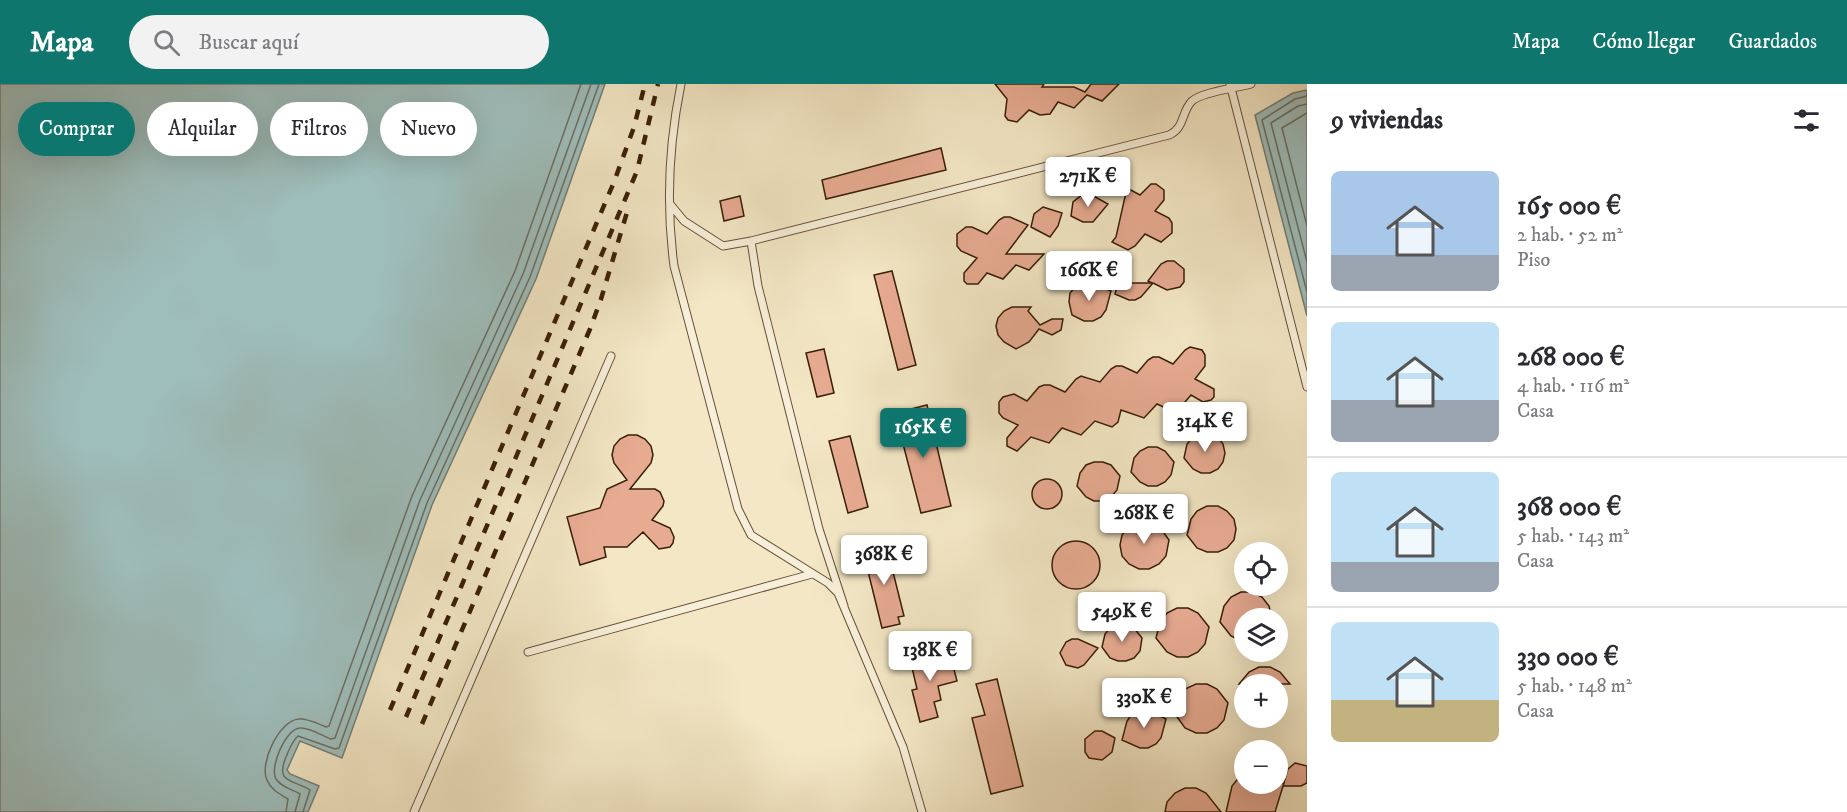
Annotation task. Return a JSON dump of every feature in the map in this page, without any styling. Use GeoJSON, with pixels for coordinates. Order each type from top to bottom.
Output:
{"type":"FeatureCollection","features":[{"type":"Feature","properties":{"kind":"lane"},"geometry":{"type":"LineString","coordinates":[[681,84],[673,144],[670,204],[674,266],[742,520],[751,535],[761,543],[828,583],[838,593],[903,747],[922,812]]}},
{"type":"Feature","properties":{"kind":"lane"},"geometry":{"type":"LineString","coordinates":[[670,204],[684,221],[723,246],[751,241],[1169,135],[1179,128],[1188,106],[1195,99],[1231,86],[1251,84]]}},
{"type":"Feature","properties":{"kind":"lane"},"geometry":{"type":"LineString","coordinates":[[1231,86],[1307,387]]}},
{"type":"Feature","properties":{"kind":"lane"},"geometry":{"type":"LineString","coordinates":[[751,241],[758,286],[816,517],[844,606]]}},
{"type":"Feature","properties":{"kind":"lane"},"geometry":{"type":"LineString","coordinates":[[414,812],[610,356]]}},
{"type":"Feature","properties":{"kind":"lane"},"geometry":{"type":"LineString","coordinates":[[528,652],[812,574]]}},
{"type":"Feature","properties":{"kind":"water"},"geometry":{"type":"Polygon","coordinates":[[[0,84],[605,84],[536,279],[432,505],[342,758],[300,741],[287,770],[290,774],[319,786],[308,812],[0,812],[0,84]]]}},
{"type":"Feature","properties":{"kind":"water"},"geometry":{"type":"Polygon","coordinates":[[[1307,90],[1307,316],[1255,115],[1293,93],[1307,90]]]}},
{"type":"Feature","properties":{"kind":"building"},"geometry":{"type":"Polygon","coordinates":[[[995,84],[1044,84],[1042,87],[1074,87],[1085,92],[1091,84],[1119,84],[1102,101],[1087,95],[1074,108],[1058,102],[1050,114],[1040,115],[1029,110],[1017,122],[1008,120],[1005,116],[1007,99],[995,84]]]}},
{"type":"Feature","properties":{"kind":"building"},"geometry":{"type":"Polygon","coordinates":[[[941,148],[946,170],[826,199],[822,180],[941,148]]]}},
{"type":"Feature","properties":{"kind":"building"},"geometry":{"type":"Polygon","coordinates":[[[1151,184],[1156,184],[1164,190],[1164,200],[1155,211],[1169,218],[1172,223],[1172,233],[1161,242],[1145,234],[1135,246],[1128,250],[1112,242],[1116,237],[1127,188],[1140,195],[1151,184]]]}},
{"type":"Feature","properties":{"kind":"building"},"geometry":{"type":"Polygon","coordinates":[[[1083,194],[1090,194],[1108,204],[1093,222],[1083,222],[1071,216],[1073,202],[1083,194]]]}},
{"type":"Feature","properties":{"kind":"building"},"geometry":{"type":"Polygon","coordinates":[[[740,196],[744,216],[724,221],[720,201],[740,196]]]}},
{"type":"Feature","properties":{"kind":"building"},"geometry":{"type":"Polygon","coordinates":[[[1043,207],[1062,213],[1058,226],[1050,237],[1031,227],[1034,214],[1043,207]]]}},
{"type":"Feature","properties":{"kind":"building"},"geometry":{"type":"Polygon","coordinates":[[[1004,217],[1010,217],[1028,225],[1006,254],[1044,254],[1029,270],[1016,265],[1003,279],[987,273],[978,284],[967,284],[964,281],[964,273],[977,258],[961,251],[957,246],[957,234],[966,227],[972,227],[987,234],[1004,217]]]}},
{"type":"Feature","properties":{"kind":"building"},"geometry":{"type":"Polygon","coordinates":[[[1174,261],[1184,269],[1184,282],[1180,287],[1167,290],[1153,283],[1141,297],[1135,300],[1115,294],[1118,283],[1152,283],[1148,281],[1161,264],[1174,261]]]}},
{"type":"Feature","properties":{"kind":"building"},"geometry":{"type":"Polygon","coordinates":[[[892,271],[916,365],[898,370],[874,275],[892,271]]]}},
{"type":"Feature","properties":{"kind":"building"},"geometry":{"type":"Polygon","coordinates":[[[1093,283],[1111,291],[1106,310],[1101,317],[1093,321],[1084,321],[1072,315],[1069,302],[1070,293],[1076,286],[1093,283]]]}},
{"type":"Feature","properties":{"kind":"building"},"geometry":{"type":"Polygon","coordinates":[[[1012,307],[1031,307],[1028,311],[1040,325],[1052,319],[1063,319],[1061,330],[1052,335],[1039,329],[1029,342],[1016,349],[1004,342],[998,335],[996,326],[998,318],[1012,307]]]}},
{"type":"Feature","properties":{"kind":"building"},"geometry":{"type":"Polygon","coordinates":[[[1190,347],[1202,350],[1205,355],[1205,366],[1195,379],[1214,389],[1214,397],[1211,400],[1203,402],[1191,395],[1179,409],[1172,411],[1157,404],[1144,418],[1121,410],[1118,422],[1112,427],[1095,421],[1081,435],[1062,428],[1049,443],[1031,437],[1017,451],[1007,446],[1007,438],[1018,425],[1003,418],[999,413],[999,402],[1003,397],[1014,394],[1027,401],[1039,387],[1044,385],[1050,385],[1065,392],[1081,376],[1100,382],[1116,366],[1122,366],[1137,373],[1153,357],[1159,357],[1173,364],[1190,347]]]}},
{"type":"Feature","properties":{"kind":"building"},"geometry":{"type":"Polygon","coordinates":[[[824,349],[834,393],[817,397],[806,353],[824,349]]]}},
{"type":"Feature","properties":{"kind":"building"},"geometry":{"type":"Polygon","coordinates":[[[927,405],[951,506],[921,513],[895,413],[927,405]]]}},
{"type":"Feature","properties":{"kind":"building"},"geometry":{"type":"Polygon","coordinates":[[[1201,433],[1210,433],[1218,437],[1223,444],[1225,453],[1223,462],[1218,469],[1210,473],[1201,473],[1193,469],[1184,458],[1187,444],[1201,433]]]}},
{"type":"Feature","properties":{"kind":"building"},"geometry":{"type":"Polygon","coordinates":[[[628,435],[637,435],[645,439],[651,446],[653,455],[651,463],[630,489],[655,489],[660,492],[664,501],[663,506],[652,520],[670,528],[674,537],[673,543],[670,547],[659,549],[643,532],[627,547],[604,547],[606,557],[580,565],[567,517],[600,508],[607,489],[627,480],[614,463],[612,455],[614,446],[628,435]]]}},
{"type":"Feature","properties":{"kind":"building"},"geometry":{"type":"Polygon","coordinates":[[[850,436],[868,507],[848,513],[829,441],[850,436]]]}},
{"type":"Feature","properties":{"kind":"building"},"geometry":{"type":"Polygon","coordinates":[[[1148,447],[1157,447],[1165,451],[1174,462],[1171,475],[1157,486],[1148,486],[1140,482],[1131,472],[1134,458],[1148,447]]]}},
{"type":"Feature","properties":{"kind":"building"},"geometry":{"type":"Polygon","coordinates":[[[1094,462],[1111,465],[1120,476],[1117,490],[1103,501],[1094,501],[1086,497],[1077,486],[1080,473],[1086,465],[1094,462]]]}},
{"type":"Feature","properties":{"kind":"building"},"geometry":{"type":"Polygon","coordinates":[[[1047,479],[1057,484],[1062,494],[1057,504],[1047,509],[1037,504],[1032,494],[1037,484],[1047,479]]]}},
{"type":"Feature","properties":{"kind":"building"},"geometry":{"type":"Polygon","coordinates":[[[1207,506],[1218,506],[1234,519],[1236,529],[1234,540],[1227,548],[1218,552],[1207,552],[1197,548],[1187,535],[1191,519],[1197,511],[1207,506]]]}},
{"type":"Feature","properties":{"kind":"building"},"geometry":{"type":"Polygon","coordinates":[[[1139,522],[1149,522],[1159,526],[1169,540],[1166,556],[1159,564],[1149,569],[1139,569],[1129,564],[1122,556],[1120,545],[1122,535],[1129,526],[1139,522]]]}},
{"type":"Feature","properties":{"kind":"building"},"geometry":{"type":"Polygon","coordinates":[[[1076,541],[1093,548],[1100,565],[1093,582],[1076,589],[1059,582],[1052,565],[1059,548],[1076,541]]]}},
{"type":"Feature","properties":{"kind":"building"},"geometry":{"type":"Polygon","coordinates":[[[886,544],[904,616],[898,617],[900,624],[882,628],[863,551],[886,544]]]}},
{"type":"Feature","properties":{"kind":"building"},"geometry":{"type":"Polygon","coordinates":[[[1260,596],[1270,608],[1234,608],[1234,638],[1220,622],[1224,606],[1231,597],[1260,596]]]}},
{"type":"Feature","properties":{"kind":"building"},"geometry":{"type":"Polygon","coordinates":[[[1177,608],[1188,608],[1198,613],[1209,627],[1205,644],[1198,652],[1188,657],[1177,657],[1167,652],[1156,638],[1160,622],[1167,613],[1177,608]]]}},
{"type":"Feature","properties":{"kind":"building"},"geometry":{"type":"Polygon","coordinates":[[[1118,624],[1126,624],[1134,628],[1142,638],[1140,651],[1134,658],[1126,661],[1110,658],[1102,647],[1105,634],[1118,624]]]}},
{"type":"Feature","properties":{"kind":"building"},"geometry":{"type":"Polygon","coordinates":[[[1078,639],[1098,648],[1084,665],[1078,668],[1066,665],[1060,653],[1066,642],[1078,639]]]}},
{"type":"Feature","properties":{"kind":"building"},"geometry":{"type":"Polygon","coordinates":[[[944,651],[947,663],[952,662],[957,681],[938,686],[941,700],[934,702],[938,717],[920,722],[912,690],[917,689],[910,659],[944,651]]]}},
{"type":"Feature","properties":{"kind":"building"},"geometry":{"type":"Polygon","coordinates":[[[1259,667],[1270,667],[1282,674],[1247,674],[1259,667]]]}},
{"type":"Feature","properties":{"kind":"building"},"geometry":{"type":"Polygon","coordinates":[[[997,679],[1023,786],[991,794],[972,718],[985,715],[976,684],[997,679]]]}},
{"type":"Feature","properties":{"kind":"building"},"geometry":{"type":"Polygon","coordinates":[[[1196,684],[1207,684],[1217,689],[1228,703],[1224,720],[1217,728],[1207,733],[1196,733],[1185,728],[1175,714],[1179,698],[1185,689],[1196,684]]]}},
{"type":"Feature","properties":{"kind":"building"},"geometry":{"type":"Polygon","coordinates":[[[1140,710],[1148,710],[1166,719],[1161,738],[1148,748],[1140,748],[1122,740],[1127,721],[1132,714],[1140,710]]]}},
{"type":"Feature","properties":{"kind":"building"},"geometry":{"type":"Polygon","coordinates":[[[1095,731],[1102,731],[1115,738],[1112,752],[1102,760],[1089,758],[1085,752],[1085,739],[1095,731]]]}},
{"type":"Feature","properties":{"kind":"building"},"geometry":{"type":"Polygon","coordinates":[[[1295,763],[1307,766],[1307,783],[1301,786],[1288,786],[1288,769],[1295,763]]]}},
{"type":"Feature","properties":{"kind":"building"},"geometry":{"type":"Polygon","coordinates":[[[1234,784],[1234,794],[1281,794],[1275,812],[1226,812],[1234,784]]]}},
{"type":"Feature","properties":{"kind":"building"},"geometry":{"type":"Polygon","coordinates":[[[1185,788],[1196,788],[1206,793],[1221,812],[1165,812],[1167,802],[1175,793],[1185,788]]]}},
{"type":"Feature","properties":{"kind":"railway"},"geometry":{"type":"LineString","coordinates":[[390,710],[614,182],[634,127],[645,84]]}},
{"type":"Feature","properties":{"kind":"railway"},"geometry":{"type":"LineString","coordinates":[[406,717],[637,171],[658,84]]}},
{"type":"Feature","properties":{"kind":"railway"},"geometry":{"type":"LineString","coordinates":[[422,724],[590,329],[628,209]]}}]}
